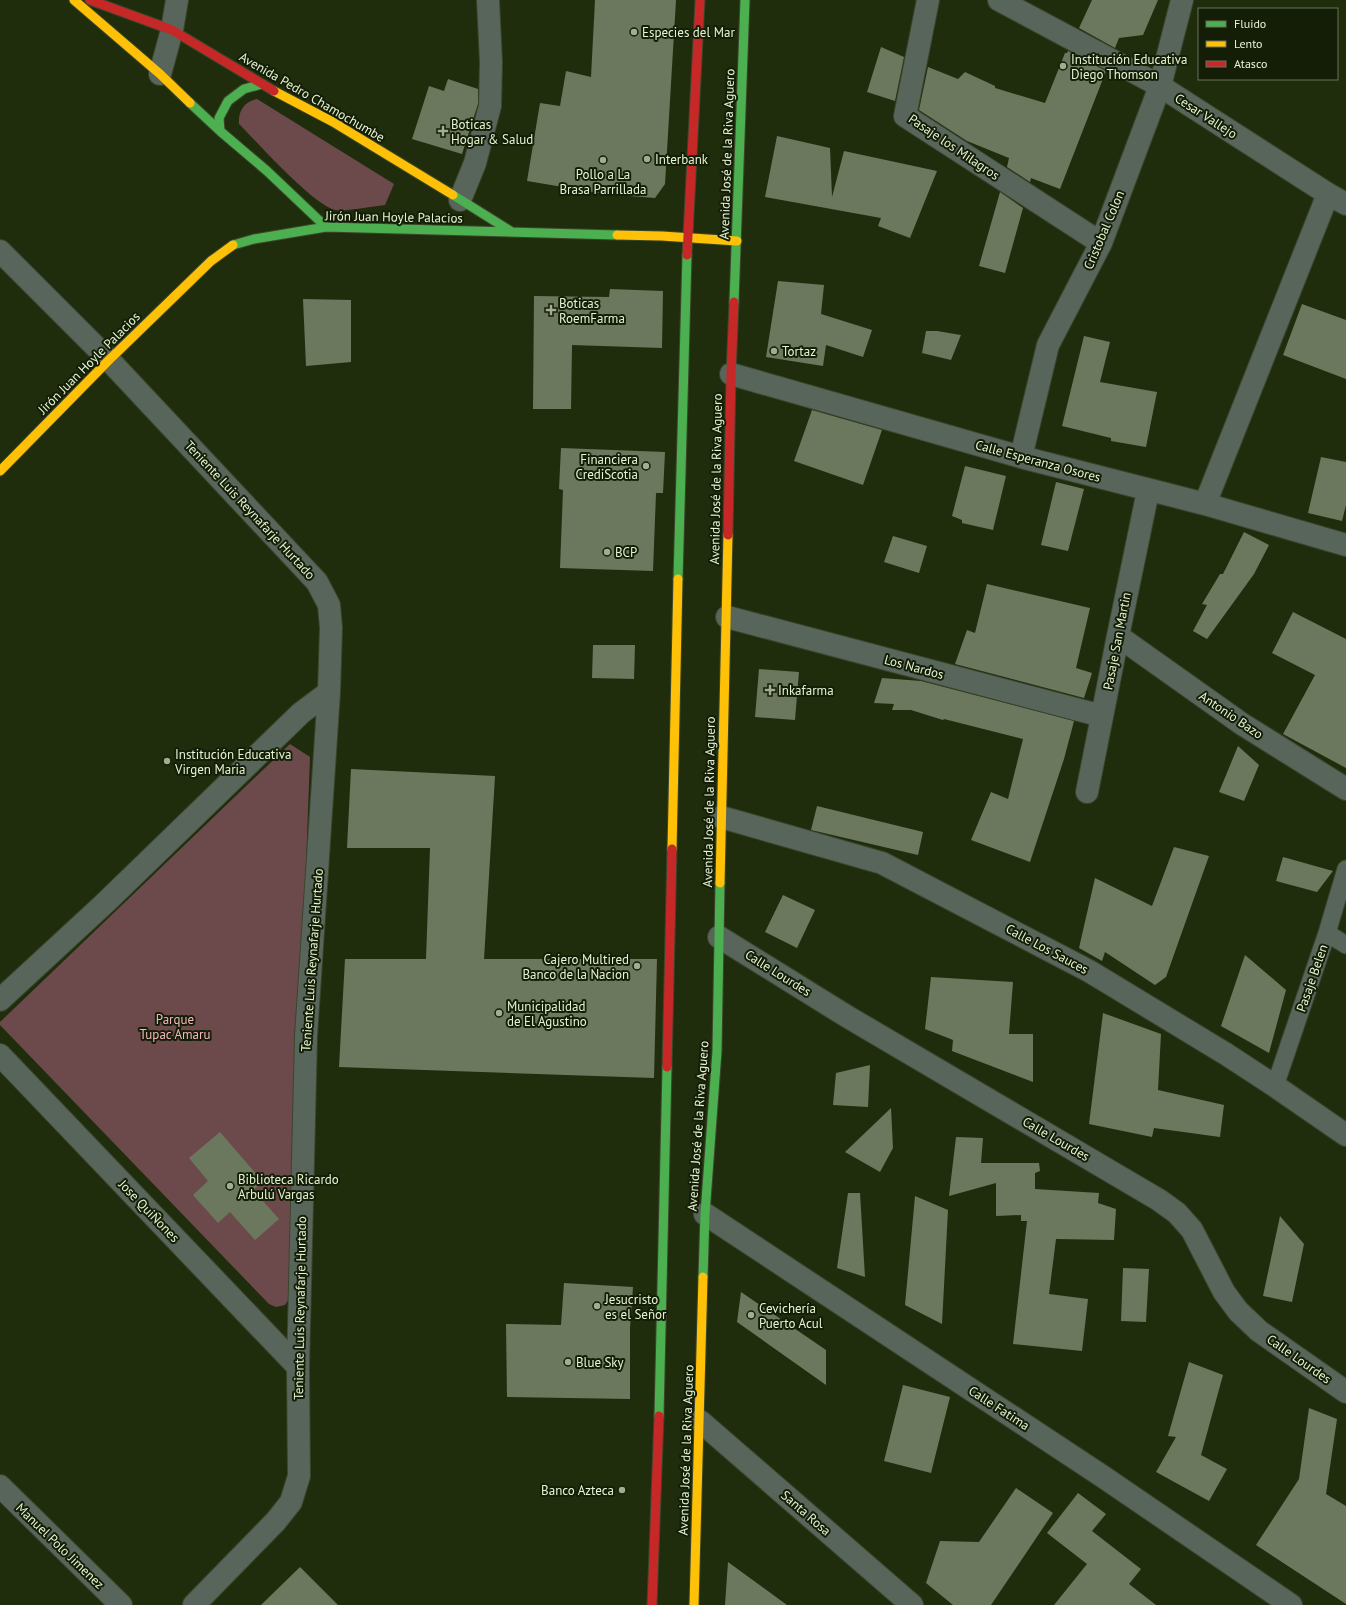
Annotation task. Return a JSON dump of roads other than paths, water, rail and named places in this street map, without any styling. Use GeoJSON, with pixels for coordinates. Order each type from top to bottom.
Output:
{"type":"FeatureCollection","features":[{"type":"Feature","properties":{"kind":"main road"},"geometry":{"type":"LineString","coordinates":[[74,0],[160,74],[220,131],[267,171],[326,227]]}},
{"type":"Feature","properties":{"kind":"main road","name":"Avenida Pedro Chamochumbe"},"geometry":{"type":"LineString","coordinates":[[90,0],[172,30],[262,84],[333,122],[513,233]]}},
{"type":"Feature","properties":{"kind":"main road"},"geometry":{"type":"LineString","coordinates":[[652,1605],[658,1436],[687,238],[700,0]]}},
{"type":"Feature","properties":{"kind":"main road","name":"Avenida José de la Riva Aguero"},"geometry":{"type":"LineString","coordinates":[[694,1605],[706,1214],[717,1051],[731,374],[745,0]]}},
{"type":"Feature","properties":{"kind":"main road"},"geometry":{"type":"LineString","coordinates":[[220,131],[219,118],[228,101],[244,89],[262,84]]}},
{"type":"Feature","properties":{"kind":"main road","name":"Jirón Juan Hoyle Palacios"},"geometry":{"type":"LineString","coordinates":[[0,471],[109,360],[211,261],[231,246],[254,239],[326,227],[513,233],[648,235],[737,241]]}},
{"type":"Feature","properties":{"kind":"street"},"geometry":{"type":"LineString","coordinates":[[160,74],[172,30],[177,0]]}},
{"type":"Feature","properties":{"kind":"street"},"geometry":{"type":"LineString","coordinates":[[460,200],[475,163],[490,106],[491,62],[488,0]]}},
{"type":"Feature","properties":{"kind":"street","name":"Pasaje los Milagros"},"geometry":{"type":"LineString","coordinates":[[928,0],[905,116],[1101,243]]}},
{"type":"Feature","properties":{"kind":"street","name":"Cesar Vallejo"},"geometry":{"type":"LineString","coordinates":[[999,0],[1160,86],[1337,199]]}},
{"type":"Feature","properties":{"kind":"street","name":"Cristobal Colon"},"geometry":{"type":"LineString","coordinates":[[1021,457],[1048,345],[1101,243],[1160,86],[1182,0]]}},
{"type":"Feature","properties":{"kind":"street"},"geometry":{"type":"LineString","coordinates":[[1205,504],[1337,199]]}},
{"type":"Feature","properties":{"kind":"street","name":"Teniente Luis Reynafarje Hurtado"},"geometry":{"type":"LineString","coordinates":[[0,251],[109,360],[317,582],[329,606],[331,628],[329,692],[306,1036],[298,1368],[299,1476],[291,1502],[276,1521],[194,1605]]}},
{"type":"Feature","properties":{"kind":"street","name":"Calle Esperanza Osores"},"geometry":{"type":"LineString","coordinates":[[731,374],[1021,457],[1205,504],[1346,545]]}},
{"type":"Feature","properties":{"kind":"street","name":"Pasaje San Martin"},"geometry":{"type":"LineString","coordinates":[[1087,792],[1148,490]]}},
{"type":"Feature","properties":{"kind":"street","name":"Los Nardos"},"geometry":{"type":"LineString","coordinates":[[727,617],[1102,716]]}},
{"type":"Feature","properties":{"kind":"street","name":"Antonio Bazo"},"geometry":{"type":"LineString","coordinates":[[1118,636],[1242,724],[1346,789]]}},
{"type":"Feature","properties":{"kind":"street"},"geometry":{"type":"LineString","coordinates":[[0,1000],[110,897],[301,713],[329,692]]}},
{"type":"Feature","properties":{"kind":"street","name":"Calle Los Sauces"},"geometry":{"type":"LineString","coordinates":[[721,817],[882,863],[1089,971],[1275,1086],[1346,1135]]}},
{"type":"Feature","properties":{"kind":"street","name":"Calle Lourdes"},"geometry":{"type":"LineString","coordinates":[[719,936],[848,1017],[1159,1200],[1177,1214],[1192,1230],[1224,1292],[1238,1311],[1259,1331],[1346,1392]]}},
{"type":"Feature","properties":{"kind":"street","name":"Jose QuiÑones"},"geometry":{"type":"LineString","coordinates":[[0,1055],[298,1368]]}},
{"type":"Feature","properties":{"kind":"street","name":"Calle Fatima"},"geometry":{"type":"LineString","coordinates":[[706,1214],[1102,1476],[1291,1605]]}},
{"type":"Feature","properties":{"kind":"street","name":"Santa Rosa"},"geometry":{"type":"LineString","coordinates":[[700,1421],[912,1605]]}},
{"type":"Feature","properties":{"kind":"street","name":"Manuel Polo Jimenez"},"geometry":{"type":"LineString","coordinates":[[0,1486],[121,1605]]}},
{"type":"Feature","properties":{"kind":"lane","name":"Pasaje Belen"},"geometry":{"type":"LineString","coordinates":[[1275,1086],[1327,933],[1346,869]]}},
{"type":"Feature","properties":{"kind":"lane"},"geometry":{"type":"LineString","coordinates":[[1327,933],[1346,944]]}},
{"type":"Feature","properties":{"kind":"place","name":"Especies del Mar"},"geometry":{"type":"Point","coordinates":[634,32]}},
{"type":"Feature","properties":{"kind":"place","name":"Institución Educativa Diego Thomson"},"geometry":{"type":"Point","coordinates":[1063,66]}},
{"type":"Feature","properties":{"kind":"place","name":"Boticas Hogar & Salud"},"geometry":{"type":"Point","coordinates":[443,131]}},
{"type":"Feature","properties":{"kind":"place","name":"Interbank"},"geometry":{"type":"Point","coordinates":[647,159]}},
{"type":"Feature","properties":{"kind":"place","name":"Pollo a La Brasa Parrillada"},"geometry":{"type":"Point","coordinates":[603,160]}},
{"type":"Feature","properties":{"kind":"place","name":"Boticas RoemFarma"},"geometry":{"type":"Point","coordinates":[551,310]}},
{"type":"Feature","properties":{"kind":"place","name":"Tortaz"},"geometry":{"type":"Point","coordinates":[774,351]}},
{"type":"Feature","properties":{"kind":"place","name":"Financiera CrediScotia"},"geometry":{"type":"Point","coordinates":[646,466]}},
{"type":"Feature","properties":{"kind":"place","name":"BCP"},"geometry":{"type":"Point","coordinates":[607,552]}},
{"type":"Feature","properties":{"kind":"place","name":"Inkafarma"},"geometry":{"type":"Point","coordinates":[770,690]}},
{"type":"Feature","properties":{"kind":"place","name":"Institución Educativa Virgen Maria"},"geometry":{"type":"Point","coordinates":[167,761]}},
{"type":"Feature","properties":{"kind":"place","name":"Cajero Multired Banco de la Nacion"},"geometry":{"type":"Point","coordinates":[637,966]}},
{"type":"Feature","properties":{"kind":"place","name":"Municipalidad de El Agustino"},"geometry":{"type":"Point","coordinates":[499,1013]}},
{"type":"Feature","properties":{"kind":"place","name":"Biblioteca Ricardo Arbulú Vargas"},"geometry":{"type":"Point","coordinates":[230,1186]}},
{"type":"Feature","properties":{"kind":"place","name":"Jesucristo es el Señor"},"geometry":{"type":"Point","coordinates":[597,1306]}},
{"type":"Feature","properties":{"kind":"place","name":"Cevichería Puerto Acul"},"geometry":{"type":"Point","coordinates":[751,1315]}},
{"type":"Feature","properties":{"kind":"place","name":"Blue Sky"},"geometry":{"type":"Point","coordinates":[568,1362]}},
{"type":"Feature","properties":{"kind":"place","name":"Banco Azteca"},"geometry":{"type":"Point","coordinates":[622,1490]}},
{"type":"Feature","properties":{"kind":"park label","name":"Parque Tupac Amaru"},"geometry":{"type":"Point","coordinates":[175,1026]}}]}
